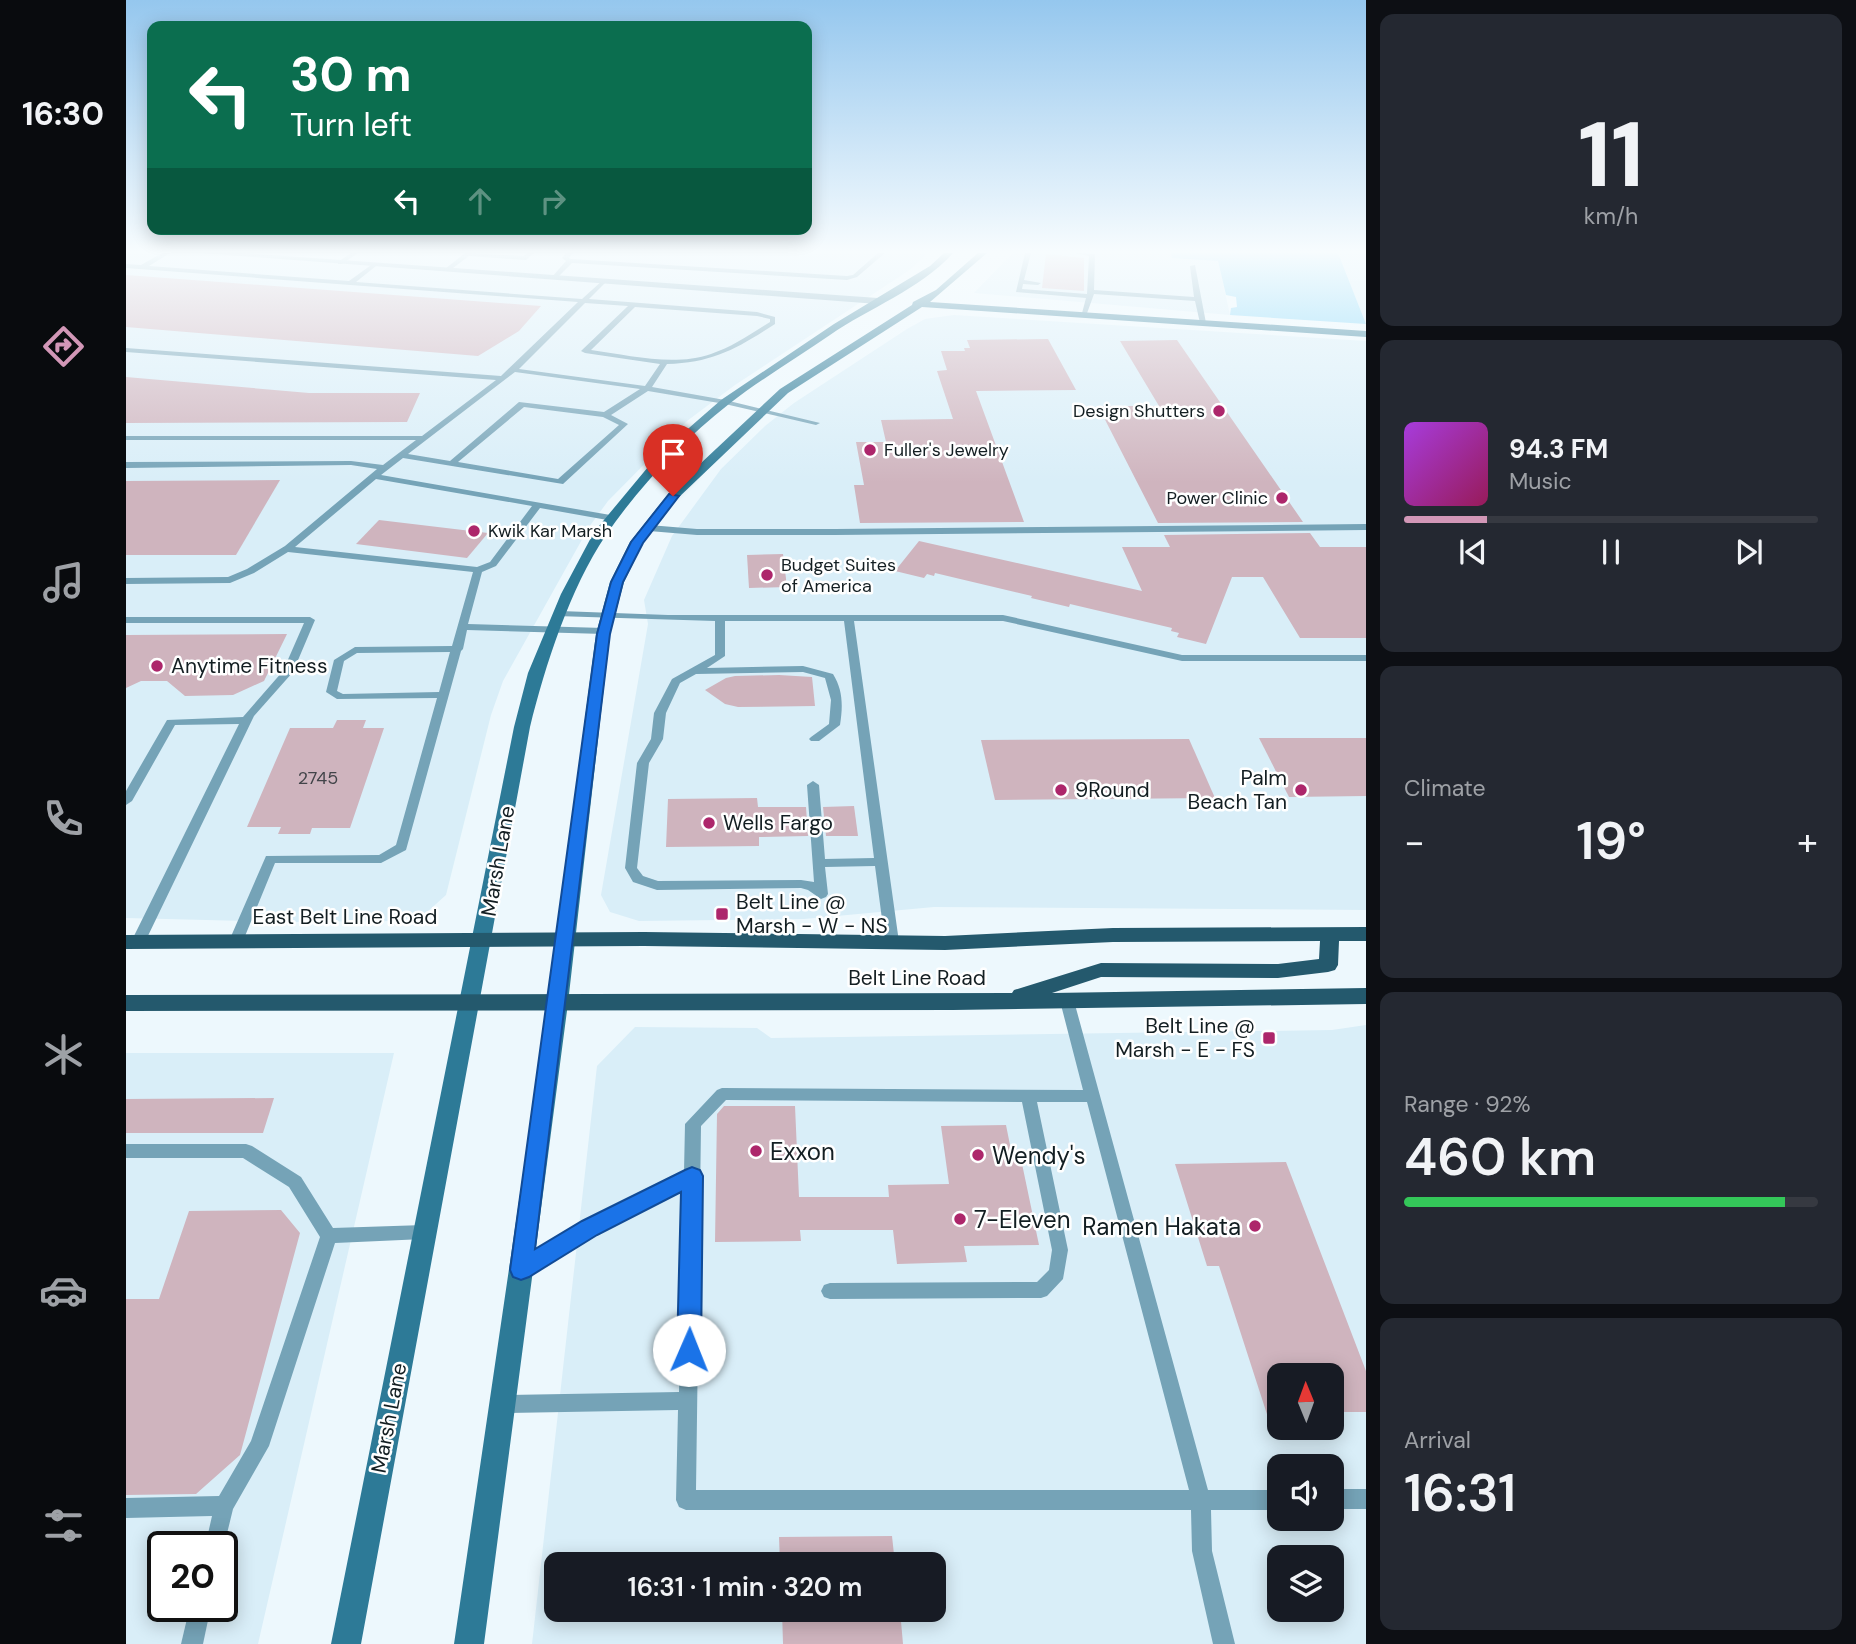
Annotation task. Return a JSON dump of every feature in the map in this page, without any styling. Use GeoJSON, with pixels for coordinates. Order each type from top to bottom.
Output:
{"type":"FeatureCollection","features":[{"type":"Feature","properties":{"kind":"main road","name":"Marsh Lane"},"geometry":{"type":"LineString","coordinates":[[346,1644],[522,727],[536,673],[599,535],[662,458],[724,402],[834,330]]}},
{"type":"Feature","properties":{"kind":"main road"},"geometry":{"type":"LineString","coordinates":[[469,1644],[558,1003],[606,624],[617,582],[637,542],[692,477],[759,411],[784,391],[880,330]]}},
{"type":"Feature","properties":{"kind":"main road"},"geometry":{"type":"LineString","coordinates":[[1303,330],[1366,334]]}},
{"type":"Feature","properties":{"kind":"main road"},"geometry":{"type":"LineString","coordinates":[[1001,1002],[1101,970],[1278,971],[1328,965],[1330,934]]}},
{"type":"Feature","properties":{"kind":"main road","name":"Belt Line Road"},"geometry":{"type":"LineString","coordinates":[[564,940],[945,943],[1113,935],[1366,934]]}},
{"type":"Feature","properties":{"kind":"main road","name":"East Belt Line Road"},"geometry":{"type":"LineString","coordinates":[[132,942],[564,940]]}},
{"type":"Feature","properties":{"kind":"main road","name":"Belt Line Road"},"geometry":{"type":"LineString","coordinates":[[468,1003],[1001,1002],[1366,997]]}},
{"type":"Feature","properties":{"kind":"main road"},"geometry":{"type":"LineString","coordinates":[[126,1003],[468,1003]]}},
{"type":"Feature","properties":{"kind":"lane"},"geometry":{"type":"LineString","coordinates":[[126,581],[230,580],[245,574],[287,549],[384,468],[513,370],[554,330]]}},
{"type":"Feature","properties":{"kind":"lane"},"geometry":{"type":"LineString","coordinates":[[607,330],[585,351],[665,362],[712,359],[762,330]]}},
{"type":"Feature","properties":{"kind":"lane"},"geometry":{"type":"LineString","coordinates":[[126,350],[503,378]]}},
{"type":"Feature","properties":{"kind":"lane"},"geometry":{"type":"LineString","coordinates":[[605,415],[647,388],[665,362]]}},
{"type":"Feature","properties":{"kind":"lane"},"geometry":{"type":"LineString","coordinates":[[513,370],[647,388],[724,402],[816,424]]}},
{"type":"Feature","properties":{"kind":"lane"},"geometry":{"type":"LineString","coordinates":[[401,455],[560,482],[624,424],[605,415],[522,404],[453,463]]}},
{"type":"Feature","properties":{"kind":"lane"},"geometry":{"type":"LineString","coordinates":[[126,438],[424,438]]}},
{"type":"Feature","properties":{"kind":"lane"},"geometry":{"type":"LineString","coordinates":[[126,465],[351,463],[384,468]]}},
{"type":"Feature","properties":{"kind":"lane"},"geometry":{"type":"LineString","coordinates":[[374,476],[613,518]]}},
{"type":"Feature","properties":{"kind":"lane"},"geometry":{"type":"LineString","coordinates":[[287,549],[478,570],[493,564],[537,505]]}},
{"type":"Feature","properties":{"kind":"lane"},"geometry":{"type":"LineString","coordinates":[[649,528],[697,532],[794,532],[1366,527]]}},
{"type":"Feature","properties":{"kind":"lane"},"geometry":{"type":"LineString","coordinates":[[236,941],[271,859],[381,859],[402,847],[465,627],[478,570]]}},
{"type":"Feature","properties":{"kind":"lane"},"geometry":{"type":"LineString","coordinates":[[465,627],[557,622],[606,624],[720,617],[1003,618],[1182,659],[1366,658]]}},
{"type":"Feature","properties":{"kind":"lane"},"geometry":{"type":"LineString","coordinates":[[720,617],[720,656],[677,681],[660,713],[657,739],[643,762],[631,868],[638,879],[657,886],[801,884],[812,886],[821,894],[813,785]]}},
{"type":"Feature","properties":{"kind":"lane"},"geometry":{"type":"LineString","coordinates":[[848,617],[892,942]]}},
{"type":"Feature","properties":{"kind":"lane"},"geometry":{"type":"LineString","coordinates":[[126,620],[310,620],[288,672],[247,720],[132,942]]}},
{"type":"Feature","properties":{"kind":"lane"},"geometry":{"type":"LineString","coordinates":[[557,622],[606,624]]}},
{"type":"Feature","properties":{"kind":"lane"},"geometry":{"type":"LineString","coordinates":[[445,695],[341,697],[331,692],[340,660],[355,650],[458,649]]}},
{"type":"Feature","properties":{"kind":"lane"},"geometry":{"type":"LineString","coordinates":[[691,671],[803,669],[829,676],[835,686],[838,708],[834,725],[815,738]]}},
{"type":"Feature","properties":{"kind":"lane"},"geometry":{"type":"LineString","coordinates":[[126,801],[171,722],[247,720]]}},
{"type":"Feature","properties":{"kind":"lane"},"geometry":{"type":"LineString","coordinates":[[818,863],[881,862]]}},
{"type":"Feature","properties":{"kind":"lane"},"geometry":{"type":"LineString","coordinates":[[1067,1001],[1202,1500],[1202,1551],[1224,1644]]}},
{"type":"Feature","properties":{"kind":"lane"},"geometry":{"type":"LineString","coordinates":[[1092,1096],[722,1094],[693,1124],[686,1500],[1267,1500]]}},
{"type":"Feature","properties":{"kind":"lane"},"geometry":{"type":"LineString","coordinates":[[830,1291],[1041,1290],[1057,1273],[1060,1250],[1028,1096]]}},
{"type":"Feature","properties":{"kind":"lane"},"geometry":{"type":"LineString","coordinates":[[126,1151],[246,1151],[295,1182],[329,1236]]}},
{"type":"Feature","properties":{"kind":"lane"},"geometry":{"type":"LineString","coordinates":[[521,1270],[589,1228],[692,1176]]}},
{"type":"Feature","properties":{"kind":"lane"},"geometry":{"type":"LineString","coordinates":[[329,1236],[424,1232]]}},
{"type":"Feature","properties":{"kind":"lane"},"geometry":{"type":"LineString","coordinates":[[219,1531],[225,1506],[259,1446],[329,1236]]}},
{"type":"Feature","properties":{"kind":"lane"},"geometry":{"type":"LineString","coordinates":[[503,1404],[689,1401]]}},
{"type":"Feature","properties":{"kind":"lane"},"geometry":{"type":"LineString","coordinates":[[1344,1499],[1366,1499]]}},
{"type":"Feature","properties":{"kind":"lane"},"geometry":{"type":"LineString","coordinates":[[126,1508],[225,1506]]}},
{"type":"Feature","properties":{"kind":"lane"},"geometry":{"type":"LineString","coordinates":[[192,1644],[197,1622]]}},
{"type":"Feature","properties":{"kind":"shaded area"},"geometry":{"type":"Polygon","coordinates":[[[126,330],[819,330],[735,385],[687,421],[608,501],[589,527],[503,681],[491,715],[446,895],[426,913],[398,921],[292,922],[126,918],[126,330]]]}},
{"type":"Feature","properties":{"kind":"shaded area"},"geometry":{"type":"Polygon","coordinates":[[[906,330],[1187,330],[1366,341],[1366,910],[934,907],[804,919],[639,921],[610,912],[601,895],[648,624],[644,600],[672,536],[721,469],[765,426],[794,403],[906,330]]]}},
{"type":"Feature","properties":{"kind":"shaded area"},"geometry":{"type":"Polygon","coordinates":[[[1366,1025],[1366,1644],[532,1644],[597,1066],[635,1027],[757,1028],[771,1038],[1332,1030],[1366,1025]]]}},
{"type":"Feature","properties":{"kind":"shaded area"},"geometry":{"type":"Polygon","coordinates":[[[126,1053],[394,1053],[258,1644],[126,1644],[126,1053]]]}},
{"type":"Feature","properties":{"kind":"building"},"geometry":{"type":"Polygon","coordinates":[[[159,330],[520,330],[478,356],[159,330]]]}},
{"type":"Feature","properties":{"kind":"building"},"geometry":{"type":"Polygon","coordinates":[[[1048,339],[1076,390],[976,391],[1024,522],[860,523],[854,485],[864,485],[856,442],[886,442],[881,420],[953,419],[937,371],[947,370],[941,351],[965,351],[964,348],[970,348],[967,340],[1048,339]]]}},
{"type":"Feature","properties":{"kind":"building"},"geometry":{"type":"Polygon","coordinates":[[[1177,340],[1303,522],[1158,523],[1098,406],[1159,406],[1120,341],[1177,340]]]}},
{"type":"Feature","properties":{"kind":"building"},"geometry":{"type":"Polygon","coordinates":[[[126,377],[309,393],[420,393],[407,422],[126,423],[126,377]]]}},
{"type":"Feature","properties":{"kind":"building"},"geometry":{"type":"Polygon","coordinates":[[[280,480],[236,555],[126,555],[126,481],[280,480]]]}},
{"type":"Feature","properties":{"kind":"building"},"geometry":{"type":"Polygon","coordinates":[[[379,520],[488,533],[467,558],[356,544],[379,520]]]}},
{"type":"Feature","properties":{"kind":"building"},"geometry":{"type":"Polygon","coordinates":[[[1310,533],[1320,547],[1366,547],[1366,638],[1300,638],[1263,577],[1232,577],[1206,644],[1177,637],[1179,633],[1171,631],[1172,628],[1070,604],[1069,607],[935,573],[934,576],[927,574],[924,578],[895,571],[919,541],[1142,591],[1122,547],[1170,547],[1164,535],[1310,533]]]}},
{"type":"Feature","properties":{"kind":"building","name":"Budget Suites of America"},"geometry":{"type":"Polygon","coordinates":[[[783,554],[787,587],[749,588],[747,555],[783,554]]]}},
{"type":"Feature","properties":{"kind":"building"},"geometry":{"type":"Polygon","coordinates":[[[287,634],[264,681],[233,695],[185,696],[167,681],[141,681],[126,688],[126,635],[287,634]]]}},
{"type":"Feature","properties":{"kind":"building"},"geometry":{"type":"Polygon","coordinates":[[[735,676],[812,677],[815,706],[738,707],[725,704],[705,690],[735,676]]]}},
{"type":"Feature","properties":{"kind":"building"},"geometry":{"type":"Polygon","coordinates":[[[337,720],[366,720],[363,728],[384,728],[350,828],[312,828],[310,834],[278,834],[281,827],[247,827],[290,728],[333,728],[337,720]]]}},
{"type":"Feature","properties":{"kind":"building"},"geometry":{"type":"Polygon","coordinates":[[[1259,738],[1366,738],[1366,796],[1289,797],[1259,738]]]}},
{"type":"Feature","properties":{"kind":"building"},"geometry":{"type":"Polygon","coordinates":[[[1189,739],[1215,798],[995,800],[981,740],[1189,739]]]}},
{"type":"Feature","properties":{"kind":"building","name":"Wells Fargo"},"geometry":{"type":"Polygon","coordinates":[[[757,798],[758,807],[806,807],[808,836],[759,837],[759,846],[666,847],[668,799],[757,798]]]}},
{"type":"Feature","properties":{"kind":"building"},"geometry":{"type":"Polygon","coordinates":[[[854,806],[858,836],[826,836],[823,807],[854,806]]]}},
{"type":"Feature","properties":{"kind":"building"},"geometry":{"type":"Polygon","coordinates":[[[274,1098],[263,1133],[126,1133],[126,1099],[274,1098]]]}},
{"type":"Feature","properties":{"kind":"building"},"geometry":{"type":"Polygon","coordinates":[[[724,1106],[795,1106],[799,1197],[889,1197],[888,1185],[949,1184],[941,1126],[1006,1125],[1013,1160],[1021,1159],[1039,1245],[964,1246],[967,1262],[897,1264],[893,1230],[800,1230],[801,1241],[715,1242],[717,1114],[724,1106]]]}},
{"type":"Feature","properties":{"kind":"building"},"geometry":{"type":"Polygon","coordinates":[[[1286,1162],[1366,1371],[1366,1412],[1344,1412],[1344,1363],[1267,1363],[1267,1414],[1219,1266],[1207,1266],[1175,1164],[1286,1162]]]}},
{"type":"Feature","properties":{"kind":"building"},"geometry":{"type":"Polygon","coordinates":[[[281,1210],[300,1233],[240,1455],[196,1494],[126,1495],[126,1299],[159,1299],[189,1211],[281,1210]]]}},
{"type":"Feature","properties":{"kind":"building"},"geometry":{"type":"Polygon","coordinates":[[[892,1536],[894,1552],[780,1552],[779,1537],[892,1536]]]}},
{"type":"Feature","properties":{"kind":"building"},"geometry":{"type":"Polygon","coordinates":[[[782,1622],[901,1622],[903,1644],[783,1644],[782,1622]]]}},
{"type":"Feature","properties":{"kind":"place","name":"Design Shutters"},"geometry":{"type":"Point","coordinates":[1219,411]}},
{"type":"Feature","properties":{"kind":"place","name":"Fuller's Jewelry"},"geometry":{"type":"Point","coordinates":[870,450]}},
{"type":"Feature","properties":{"kind":"place","name":"Power Clinic"},"geometry":{"type":"Point","coordinates":[1282,498]}},
{"type":"Feature","properties":{"kind":"place","name":"Kwik Kar Marsh"},"geometry":{"type":"Point","coordinates":[474,531]}},
{"type":"Feature","properties":{"kind":"place","name":"Budget Suites of America"},"geometry":{"type":"Point","coordinates":[767,575]}},
{"type":"Feature","properties":{"kind":"place","name":"Anytime Fitness"},"geometry":{"type":"Point","coordinates":[157,666]}},
{"type":"Feature","properties":{"kind":"place","name":"9Round"},"geometry":{"type":"Point","coordinates":[1061,790]}},
{"type":"Feature","properties":{"kind":"place","name":"Palm Beach Tan"},"geometry":{"type":"Point","coordinates":[1301,790]}},
{"type":"Feature","properties":{"kind":"place","name":"Wells Fargo"},"geometry":{"type":"Point","coordinates":[709,823]}},
{"type":"Feature","properties":{"kind":"place","name":"Belt Line @ Marsh - W - NS"},"geometry":{"type":"Point","coordinates":[722,914]}},
{"type":"Feature","properties":{"kind":"place","name":"Belt Line @ Marsh - E - FS"},"geometry":{"type":"Point","coordinates":[1269,1038]}},
{"type":"Feature","properties":{"kind":"place","name":"Exxon"},"geometry":{"type":"Point","coordinates":[756,1151]}},
{"type":"Feature","properties":{"kind":"place","name":"Wendy's"},"geometry":{"type":"Point","coordinates":[978,1155]}},
{"type":"Feature","properties":{"kind":"place","name":"7-Eleven"},"geometry":{"type":"Point","coordinates":[960,1219]}},
{"type":"Feature","properties":{"kind":"place","name":"Ramen Hakata"},"geometry":{"type":"Point","coordinates":[1255,1226]}},
{"type":"Feature","properties":{"kind":"route"},"geometry":{"type":"LineString","coordinates":[[673,496],[637,542],[617,582],[604,634],[558,1003],[521,1270],[589,1228],[692,1176],[689,1350]]}}]}
